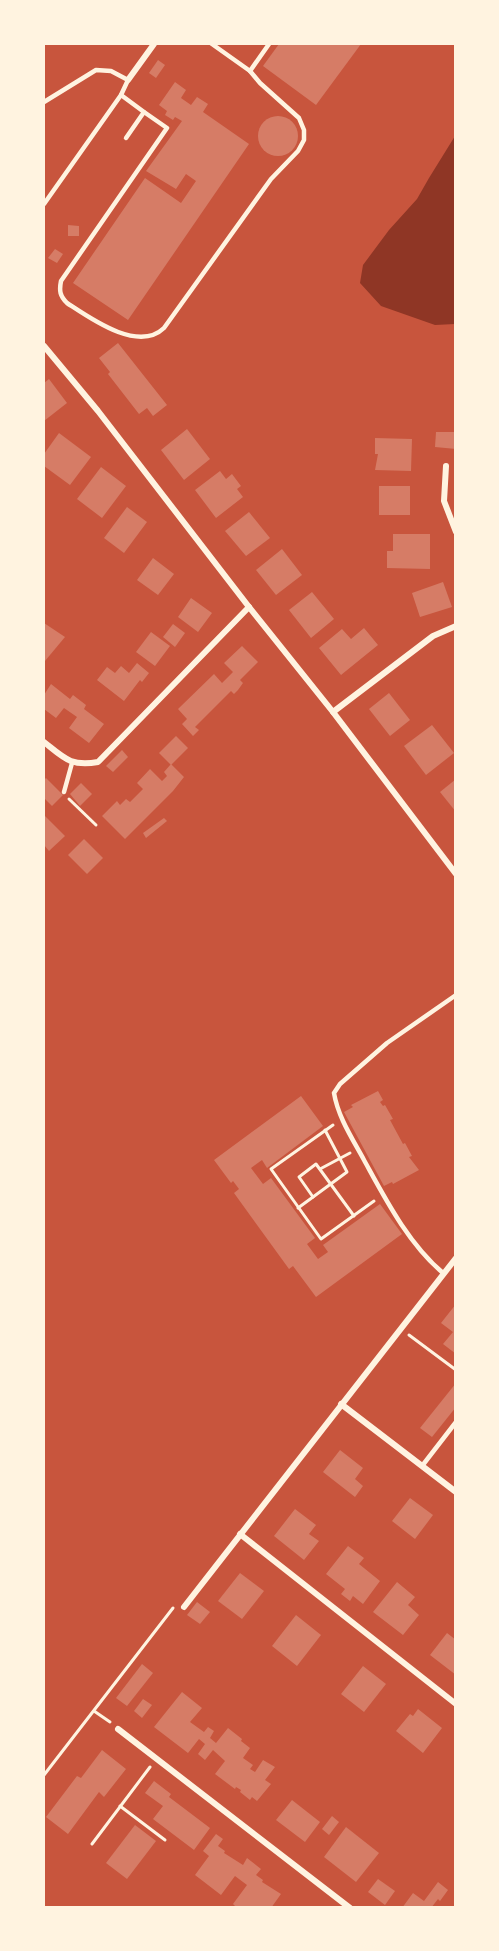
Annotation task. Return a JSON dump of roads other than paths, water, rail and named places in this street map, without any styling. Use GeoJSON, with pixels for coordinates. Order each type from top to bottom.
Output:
{"type":"FeatureCollection","features":[{"type":"Feature","properties":{"kind":"street"},"geometry":{"type":"LineString","coordinates":[[128,80],[154,44]]}},
{"type":"Feature","properties":{"kind":"street"},"geometry":{"type":"LineString","coordinates":[[44,346],[98,411],[333,712],[456,874]]}},
{"type":"Feature","properties":{"kind":"street"},"geometry":{"type":"LineString","coordinates":[[446,466],[444,501],[456,532]]}},
{"type":"Feature","properties":{"kind":"street"},"geometry":{"type":"LineString","coordinates":[[44,742],[72,763],[85,765],[98,762],[249,607]]}},
{"type":"Feature","properties":{"kind":"street"},"geometry":{"type":"LineString","coordinates":[[333,712],[433,636],[456,626]]}},
{"type":"Feature","properties":{"kind":"street"},"geometry":{"type":"LineString","coordinates":[[184,1607],[456,1257]]}},
{"type":"Feature","properties":{"kind":"street"},"geometry":{"type":"LineString","coordinates":[[341,1404],[456,1492]]}},
{"type":"Feature","properties":{"kind":"street"},"geometry":{"type":"LineString","coordinates":[[240,1534],[456,1704]]}},
{"type":"Feature","properties":{"kind":"street"},"geometry":{"type":"LineString","coordinates":[[118,1729],[350,1908]]}},
{"type":"Feature","properties":{"kind":"lane"},"geometry":{"type":"LineString","coordinates":[[121,95],[167,128],[61,281],[60,289],[67,303],[113,331],[153,336],[164,328],[271,179],[298,151],[304,140],[304,130],[299,118],[267,90],[250,71],[212,44]]}},
{"type":"Feature","properties":{"kind":"lane"},"geometry":{"type":"LineString","coordinates":[[250,71],[269,44]]}},
{"type":"Feature","properties":{"kind":"lane"},"geometry":{"type":"LineString","coordinates":[[44,102],[96,70],[111,71],[128,80],[121,95],[44,204]]}},
{"type":"Feature","properties":{"kind":"lane"},"geometry":{"type":"LineString","coordinates":[[126,138],[144,112]]}},
{"type":"Feature","properties":{"kind":"lane"},"geometry":{"type":"LineString","coordinates":[[64,792],[72,763]]}},
{"type":"Feature","properties":{"kind":"lane"},"geometry":{"type":"LineString","coordinates":[[443,1273],[428,1260],[383,1195],[337,1109],[333,1093],[340,1084],[387,1043],[456,995]]}},
{"type":"Feature","properties":{"kind":"lane"},"geometry":{"type":"LineString","coordinates":[[422,1466],[456,1422]]}}]}
